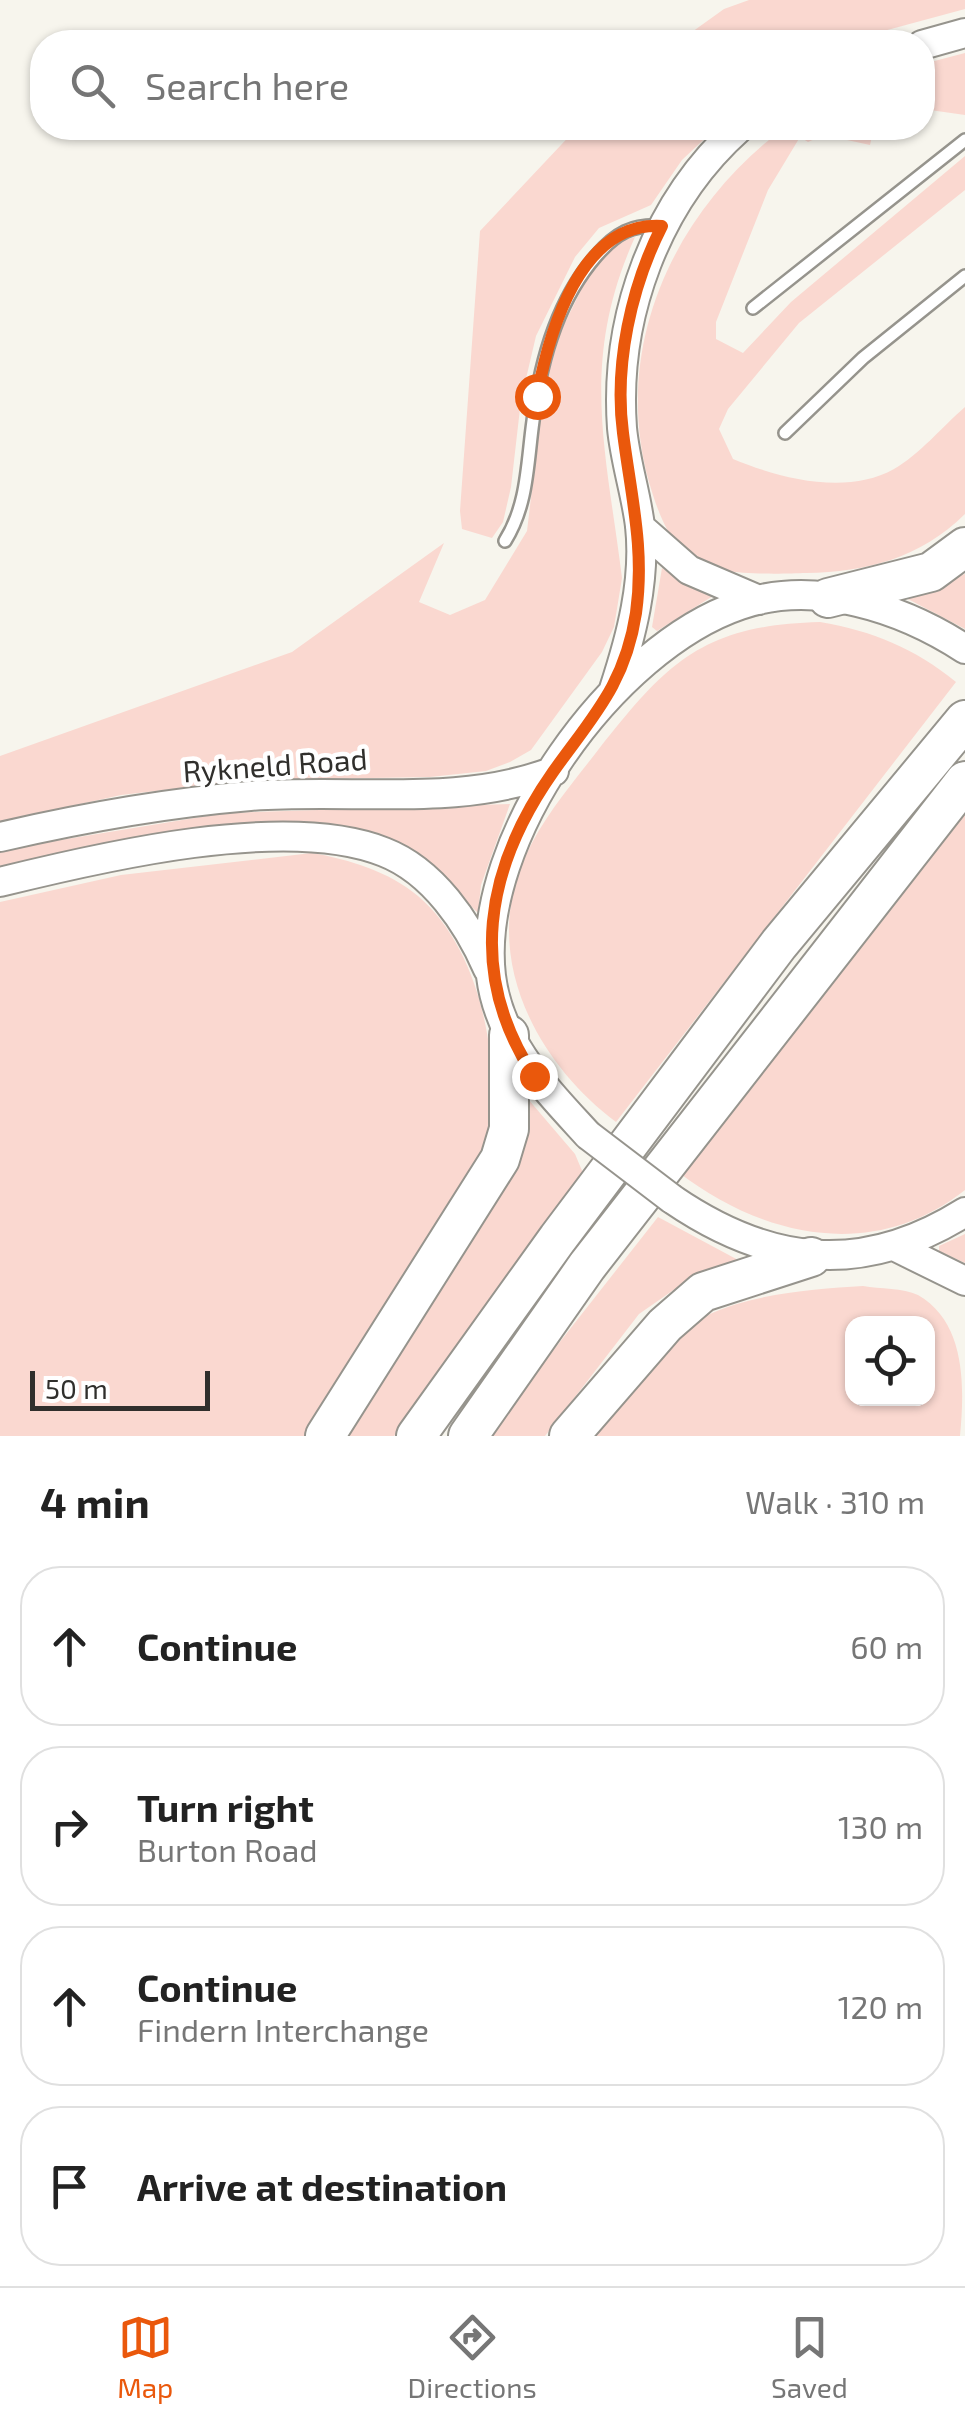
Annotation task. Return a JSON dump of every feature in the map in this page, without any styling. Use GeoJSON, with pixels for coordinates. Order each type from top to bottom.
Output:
{"type":"FeatureCollection","features":[{"type":"Feature","properties":{"kind":"highway"},"geometry":{"type":"LineString","coordinates":[[828,598],[931,572],[965,547]]}},
{"type":"Feature","properties":{"kind":"highway"},"geometry":{"type":"LineString","coordinates":[[416,1436],[779,944],[965,720]]}},
{"type":"Feature","properties":{"kind":"highway"},"geometry":{"type":"LineString","coordinates":[[468,1436],[653,1179],[965,780]]}},
{"type":"Feature","properties":{"kind":"highway"},"geometry":{"type":"LineString","coordinates":[[325,1436],[500,1159],[509,1129],[509,1035]]}},
{"type":"Feature","properties":{"kind":"highway"},"geometry":{"type":"LineString","coordinates":[[569,1436],[665,1324],[702,1292],[811,1257]]}},
{"type":"Feature","properties":{"kind":"street"},"geometry":{"type":"LineString","coordinates":[[935,41],[965,33]]}},
{"type":"Feature","properties":{"kind":"street"},"geometry":{"type":"LineString","coordinates":[[612,696],[635,617],[640,528],[622,431],[624,362],[635,297],[662,226],[686,184],[728,140]]}},
{"type":"Feature","properties":{"kind":"street"},"geometry":{"type":"LineString","coordinates":[[640,528],[689,570],[760,600]]}},
{"type":"Feature","properties":{"kind":"street"},"geometry":{"type":"LineString","coordinates":[[491,975],[494,916],[504,865],[524,816],[612,696],[691,628],[760,600],[828,598],[902,616],[965,649]]}},
{"type":"Feature","properties":{"kind":"street","name":"Rykneld Road"},"geometry":{"type":"LineString","coordinates":[[0,837],[154,807],[249,796],[480,792],[554,771]]}},
{"type":"Feature","properties":{"kind":"street"},"geometry":{"type":"LineString","coordinates":[[0,882],[148,852],[321,836],[384,852],[418,873],[465,924],[491,975],[509,1035],[534,1076],[588,1135],[672,1199],[735,1234],[811,1257],[850,1257],[896,1247],[965,1212]]}},
{"type":"Feature","properties":{"kind":"street"},"geometry":{"type":"LineString","coordinates":[[896,1247],[965,1280]]}},
{"type":"Feature","properties":{"kind":"lane"},"geometry":{"type":"LineString","coordinates":[[754,308],[965,140]]}},
{"type":"Feature","properties":{"kind":"lane"},"geometry":{"type":"LineString","coordinates":[[505,541],[523,501],[541,373],[562,308],[582,272],[620,232],[638,225],[662,226]]}},
{"type":"Feature","properties":{"kind":"lane"},"geometry":{"type":"LineString","coordinates":[[784,432],[863,358],[965,276]]}},
{"type":"Feature","properties":{"kind":"shaded area"},"geometry":{"type":"Polygon","coordinates":[[[749,0],[965,0],[965,9],[887,30],[695,30],[724,9],[749,0]]]}},
{"type":"Feature","properties":{"kind":"shaded area"},"geometry":{"type":"Polygon","coordinates":[[[965,53],[965,115],[935,111],[935,61],[965,53]]]}},
{"type":"Feature","properties":{"kind":"shaded area"},"geometry":{"type":"Polygon","coordinates":[[[566,140],[703,140],[682,160],[651,205],[599,228],[575,257],[536,336],[521,400],[511,487],[503,522],[492,538],[462,529],[460,511],[480,231],[566,140]]]}},
{"type":"Feature","properties":{"kind":"shaded area"},"geometry":{"type":"Polygon","coordinates":[[[770,140],[798,140],[768,190],[716,322],[716,339],[743,353],[791,302],[965,156],[965,190],[799,323],[728,409],[719,429],[733,459],[792,478],[855,482],[894,469],[965,407],[965,514],[930,542],[892,560],[850,570],[806,573],[731,572],[703,566],[677,545],[656,504],[639,431],[639,381],[646,332],[661,285],[683,241],[711,199],[770,140]]]}},
{"type":"Feature","properties":{"kind":"shaded area"},"geometry":{"type":"Polygon","coordinates":[[[635,237],[607,325],[602,366],[604,446],[622,578],[614,627],[602,652],[531,750],[486,771],[430,777],[251,780],[121,795],[0,822],[0,756],[292,652],[444,543],[419,602],[450,615],[485,600],[527,531],[544,389],[561,331],[590,272],[621,241],[635,237]]]}},
{"type":"Feature","properties":{"kind":"shaded area"},"geometry":{"type":"Polygon","coordinates":[[[662,568],[691,588],[713,596],[657,631],[652,627],[662,568]]]}},
{"type":"Feature","properties":{"kind":"shaded area"},"geometry":{"type":"Polygon","coordinates":[[[965,574],[965,629],[906,598],[906,595],[965,574]]]}},
{"type":"Feature","properties":{"kind":"shaded area"},"geometry":{"type":"Polygon","coordinates":[[[820,622],[892,643],[956,682],[616,1122],[562,1069],[523,1004],[513,968],[509,930],[513,893],[526,855],[567,790],[665,674],[689,656],[744,631],[820,622]]]}},
{"type":"Feature","properties":{"kind":"shaded area"},"geometry":{"type":"Polygon","coordinates":[[[510,804],[481,885],[478,913],[435,869],[405,847],[363,832],[314,825],[205,828],[0,866],[0,852],[18,847],[225,813],[510,804]]]}},
{"type":"Feature","properties":{"kind":"shaded area"},"geometry":{"type":"Polygon","coordinates":[[[965,809],[965,1190],[930,1213],[894,1227],[820,1233],[746,1213],[678,1172],[965,809]]]}},
{"type":"Feature","properties":{"kind":"shaded area"},"geometry":{"type":"Polygon","coordinates":[[[312,853],[368,868],[395,880],[418,896],[457,944],[480,1004],[492,1069],[491,1136],[478,1174],[312,1436],[0,1436],[0,902],[121,875],[312,853]]]}},
{"type":"Feature","properties":{"kind":"shaded area"},"geometry":{"type":"Polygon","coordinates":[[[528,1099],[575,1154],[583,1173],[394,1436],[341,1436],[528,1099]]]}},
{"type":"Feature","properties":{"kind":"shaded area"},"geometry":{"type":"Polygon","coordinates":[[[658,1217],[740,1261],[685,1282],[639,1314],[545,1436],[486,1436],[658,1217]]]}},
{"type":"Feature","properties":{"kind":"shaded area"},"geometry":{"type":"Polygon","coordinates":[[[965,1234],[965,1263],[939,1251],[939,1246],[965,1234]]]}},
{"type":"Feature","properties":{"kind":"shaded area"},"geometry":{"type":"Polygon","coordinates":[[[863,1286],[905,1291],[934,1307],[945,1321],[958,1356],[960,1436],[590,1436],[648,1362],[690,1325],[736,1304],[788,1293],[863,1286]]]}},
{"type":"Feature","properties":{"kind":"route"},"geometry":{"type":"LineString","coordinates":[[534,1076],[509,1035],[496,998],[491,975],[494,916],[504,865],[524,816],[612,696],[629,642],[638,589],[640,528],[622,431],[624,362],[635,297],[662,226],[638,225],[620,232],[582,272],[549,342],[537,396]]}}]}
